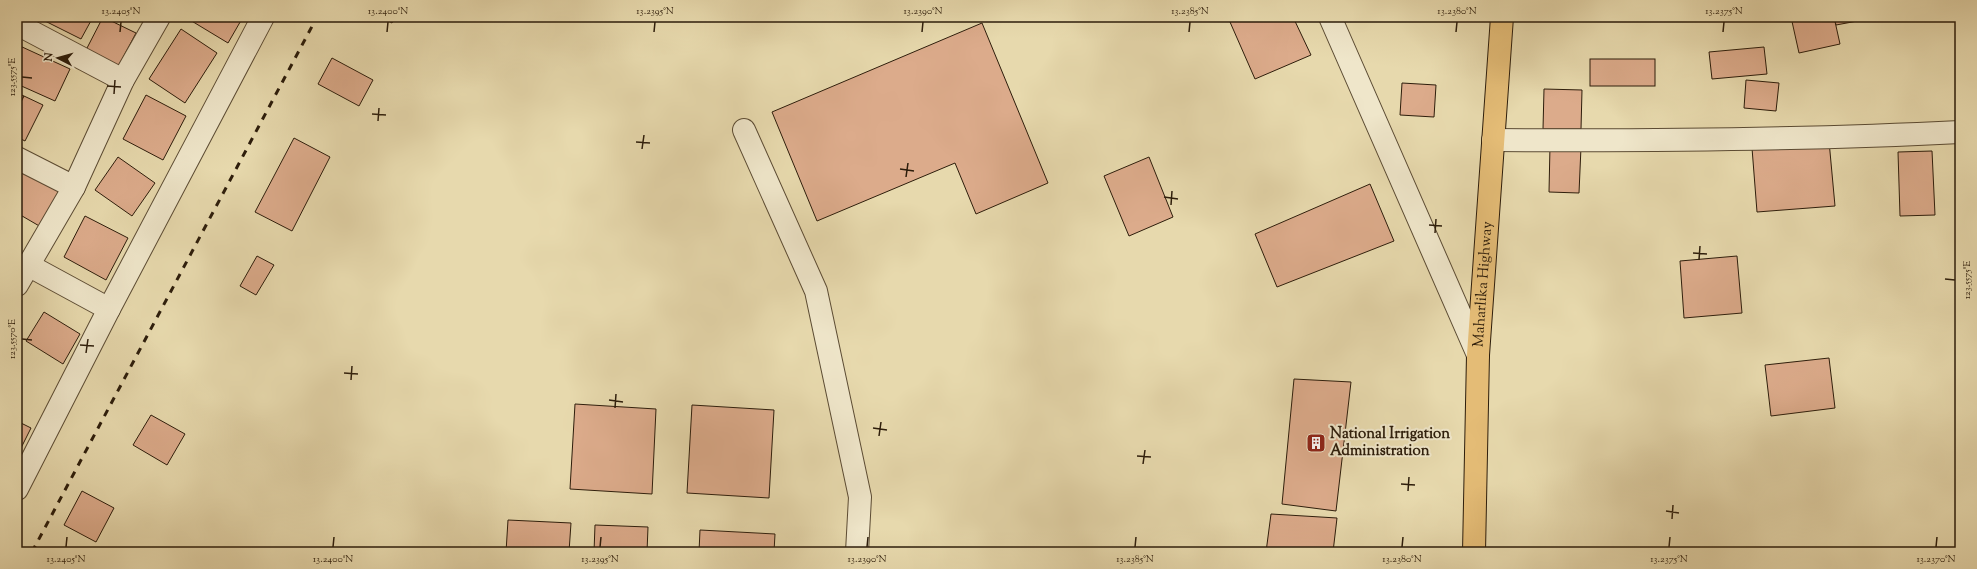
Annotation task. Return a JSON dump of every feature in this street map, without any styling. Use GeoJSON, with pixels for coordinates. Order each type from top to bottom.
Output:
{"type":"FeatureCollection","features":[{"type":"Feature","properties":{"kind":"highway","name":"Maharlika Highway"},"geometry":{"type":"LineString","coordinates":[[1474,552],[1478,355],[1502,17]]}},
{"type":"Feature","properties":{"kind":"street"},"geometry":{"type":"LineString","coordinates":[[17,285],[74,187],[122,80],[159,17]]}},
{"type":"Feature","properties":{"kind":"street"},"geometry":{"type":"LineString","coordinates":[[17,489],[109,309],[262,17]]}},
{"type":"Feature","properties":{"kind":"street"},"geometry":{"type":"LineString","coordinates":[[1330,17],[1478,355]]}},
{"type":"Feature","properties":{"kind":"street"},"geometry":{"type":"LineString","coordinates":[[17,24],[122,80]]}},
{"type":"Feature","properties":{"kind":"street"},"geometry":{"type":"LineString","coordinates":[[744,130],[816,291],[860,497],[857,552]]}},
{"type":"Feature","properties":{"kind":"street"},"geometry":{"type":"LineString","coordinates":[[1493,140],[1669,141],[1877,136],[1960,132]]}},
{"type":"Feature","properties":{"kind":"street"},"geometry":{"type":"LineString","coordinates":[[17,158],[74,187]]}},
{"type":"Feature","properties":{"kind":"street"},"geometry":{"type":"LineString","coordinates":[[28,265],[109,309]]}},
{"type":"Feature","properties":{"kind":"building"},"geometry":{"type":"Polygon","coordinates":[[[37,17],[93,17],[81,39],[37,17]]]}},
{"type":"Feature","properties":{"kind":"building"},"geometry":{"type":"Polygon","coordinates":[[[103,17],[136,33],[118,67],[86,50],[103,17]]]}},
{"type":"Feature","properties":{"kind":"building"},"geometry":{"type":"Polygon","coordinates":[[[185,17],[243,17],[228,43],[185,17]]]}},
{"type":"Feature","properties":{"kind":"building"},"geometry":{"type":"Polygon","coordinates":[[[381,17],[395,17],[392,23],[381,17]]]}},
{"type":"Feature","properties":{"kind":"building"},"geometry":{"type":"Polygon","coordinates":[[[1242,17],[1293,17],[1311,55],[1255,79],[1230,22],[1242,17]]]}},
{"type":"Feature","properties":{"kind":"building"},"geometry":{"type":"Polygon","coordinates":[[[1791,17],[1834,17],[1840,44],[1799,53],[1791,17]]]}},
{"type":"Feature","properties":{"kind":"building"},"geometry":{"type":"Polygon","coordinates":[[[1834,17],[1868,17],[1868,19],[1836,25],[1834,17]]]}},
{"type":"Feature","properties":{"kind":"building"},"geometry":{"type":"Polygon","coordinates":[[[982,23],[1048,183],[976,214],[955,163],[817,221],[772,112],[982,23]]]}},
{"type":"Feature","properties":{"kind":"building"},"geometry":{"type":"Polygon","coordinates":[[[181,29],[217,53],[185,103],[149,79],[181,29]]]}},
{"type":"Feature","properties":{"kind":"building"},"geometry":{"type":"Polygon","coordinates":[[[20,46],[70,69],[55,101],[17,84],[17,54],[20,46]]]}},
{"type":"Feature","properties":{"kind":"building"},"geometry":{"type":"Polygon","coordinates":[[[1764,47],[1767,74],[1712,79],[1709,52],[1764,47]]]}},
{"type":"Feature","properties":{"kind":"building"},"geometry":{"type":"Polygon","coordinates":[[[332,58],[373,80],[359,106],[318,84],[332,58]]]}},
{"type":"Feature","properties":{"kind":"building"},"geometry":{"type":"Polygon","coordinates":[[[1590,59],[1655,59],[1655,86],[1590,86],[1590,59]]]}},
{"type":"Feature","properties":{"kind":"building"},"geometry":{"type":"Polygon","coordinates":[[[1746,80],[1779,83],[1776,111],[1744,108],[1746,80]]]}},
{"type":"Feature","properties":{"kind":"building"},"geometry":{"type":"Polygon","coordinates":[[[1402,83],[1436,85],[1434,117],[1400,115],[1402,83]]]}},
{"type":"Feature","properties":{"kind":"building"},"geometry":{"type":"Polygon","coordinates":[[[1544,89],[1582,90],[1581,129],[1543,129],[1544,89]]]}},
{"type":"Feature","properties":{"kind":"building"},"geometry":{"type":"Polygon","coordinates":[[[17,93],[24,96],[17,110],[17,93]]]}},
{"type":"Feature","properties":{"kind":"building"},"geometry":{"type":"Polygon","coordinates":[[[146,95],[186,116],[163,160],[123,139],[146,95]]]}},
{"type":"Feature","properties":{"kind":"building"},"geometry":{"type":"Polygon","coordinates":[[[24,96],[43,105],[25,141],[17,137],[17,110],[24,96]]]}},
{"type":"Feature","properties":{"kind":"building"},"geometry":{"type":"Polygon","coordinates":[[[294,138],[330,157],[292,231],[255,212],[294,138]]]}},
{"type":"Feature","properties":{"kind":"building"},"geometry":{"type":"Polygon","coordinates":[[[1829,141],[1835,206],[1757,212],[1752,148],[1829,141]]]}},
{"type":"Feature","properties":{"kind":"building"},"geometry":{"type":"Polygon","coordinates":[[[1550,146],[1581,147],[1579,193],[1549,192],[1550,146]]]}},
{"type":"Feature","properties":{"kind":"building"},"geometry":{"type":"Polygon","coordinates":[[[1932,151],[1935,215],[1900,216],[1898,152],[1932,151]]]}},
{"type":"Feature","properties":{"kind":"building"},"geometry":{"type":"Polygon","coordinates":[[[118,157],[155,183],[132,216],[95,190],[118,157]]]}},
{"type":"Feature","properties":{"kind":"building"},"geometry":{"type":"Polygon","coordinates":[[[1149,157],[1173,217],[1129,236],[1104,176],[1149,157]]]}},
{"type":"Feature","properties":{"kind":"building"},"geometry":{"type":"Polygon","coordinates":[[[20,169],[60,191],[41,227],[17,213],[17,174],[20,169]]]}},
{"type":"Feature","properties":{"kind":"building"},"geometry":{"type":"Polygon","coordinates":[[[1370,184],[1394,241],[1277,287],[1255,234],[1370,184]]]}},
{"type":"Feature","properties":{"kind":"building"},"geometry":{"type":"Polygon","coordinates":[[[85,216],[128,238],[106,280],[64,257],[85,216]]]}},
{"type":"Feature","properties":{"kind":"building"},"geometry":{"type":"Polygon","coordinates":[[[257,256],[274,265],[256,295],[240,286],[257,256]]]}},
{"type":"Feature","properties":{"kind":"building"},"geometry":{"type":"Polygon","coordinates":[[[1737,256],[1742,313],[1684,318],[1680,261],[1737,256]]]}},
{"type":"Feature","properties":{"kind":"building"},"geometry":{"type":"Polygon","coordinates":[[[44,312],[80,334],[63,364],[26,341],[44,312]]]}},
{"type":"Feature","properties":{"kind":"building"},"geometry":{"type":"Polygon","coordinates":[[[1829,358],[1835,408],[1771,416],[1765,365],[1829,358]]]}},
{"type":"Feature","properties":{"kind":"building","name":"National Irrigation Administration"},"geometry":{"type":"Polygon","coordinates":[[[1294,379],[1351,382],[1336,511],[1282,504],[1294,379]]]}},
{"type":"Feature","properties":{"kind":"building"},"geometry":{"type":"Polygon","coordinates":[[[575,404],[656,409],[652,494],[570,489],[575,404]]]}},
{"type":"Feature","properties":{"kind":"building"},"geometry":{"type":"Polygon","coordinates":[[[692,405],[774,410],[769,498],[687,493],[692,405]]]}},
{"type":"Feature","properties":{"kind":"building"},"geometry":{"type":"Polygon","coordinates":[[[151,415],[185,434],[167,465],[133,445],[151,415]]]}},
{"type":"Feature","properties":{"kind":"building"},"geometry":{"type":"Polygon","coordinates":[[[17,421],[31,428],[17,456],[17,421]]]}},
{"type":"Feature","properties":{"kind":"building"},"geometry":{"type":"Polygon","coordinates":[[[82,491],[114,508],[96,542],[64,525],[82,491]]]}},
{"type":"Feature","properties":{"kind":"building"},"geometry":{"type":"Polygon","coordinates":[[[1271,514],[1337,518],[1333,552],[1266,552],[1271,514]]]}},
{"type":"Feature","properties":{"kind":"building"},"geometry":{"type":"Polygon","coordinates":[[[508,520],[571,523],[569,552],[506,552],[508,520]]]}},
{"type":"Feature","properties":{"kind":"building"},"geometry":{"type":"Polygon","coordinates":[[[595,525],[648,527],[647,552],[594,552],[595,525]]]}},
{"type":"Feature","properties":{"kind":"building"},"geometry":{"type":"Polygon","coordinates":[[[700,530],[775,534],[774,552],[699,552],[700,530]]]}},
{"type":"Feature","properties":{"kind":"railway"},"geometry":{"type":"LineString","coordinates":[[32,552],[317,17]]}},
{"type":"Feature","properties":{"kind":"place","name":"National Irrigation Administration"},"geometry":{"type":"Point","coordinates":[1316,443]}}]}
